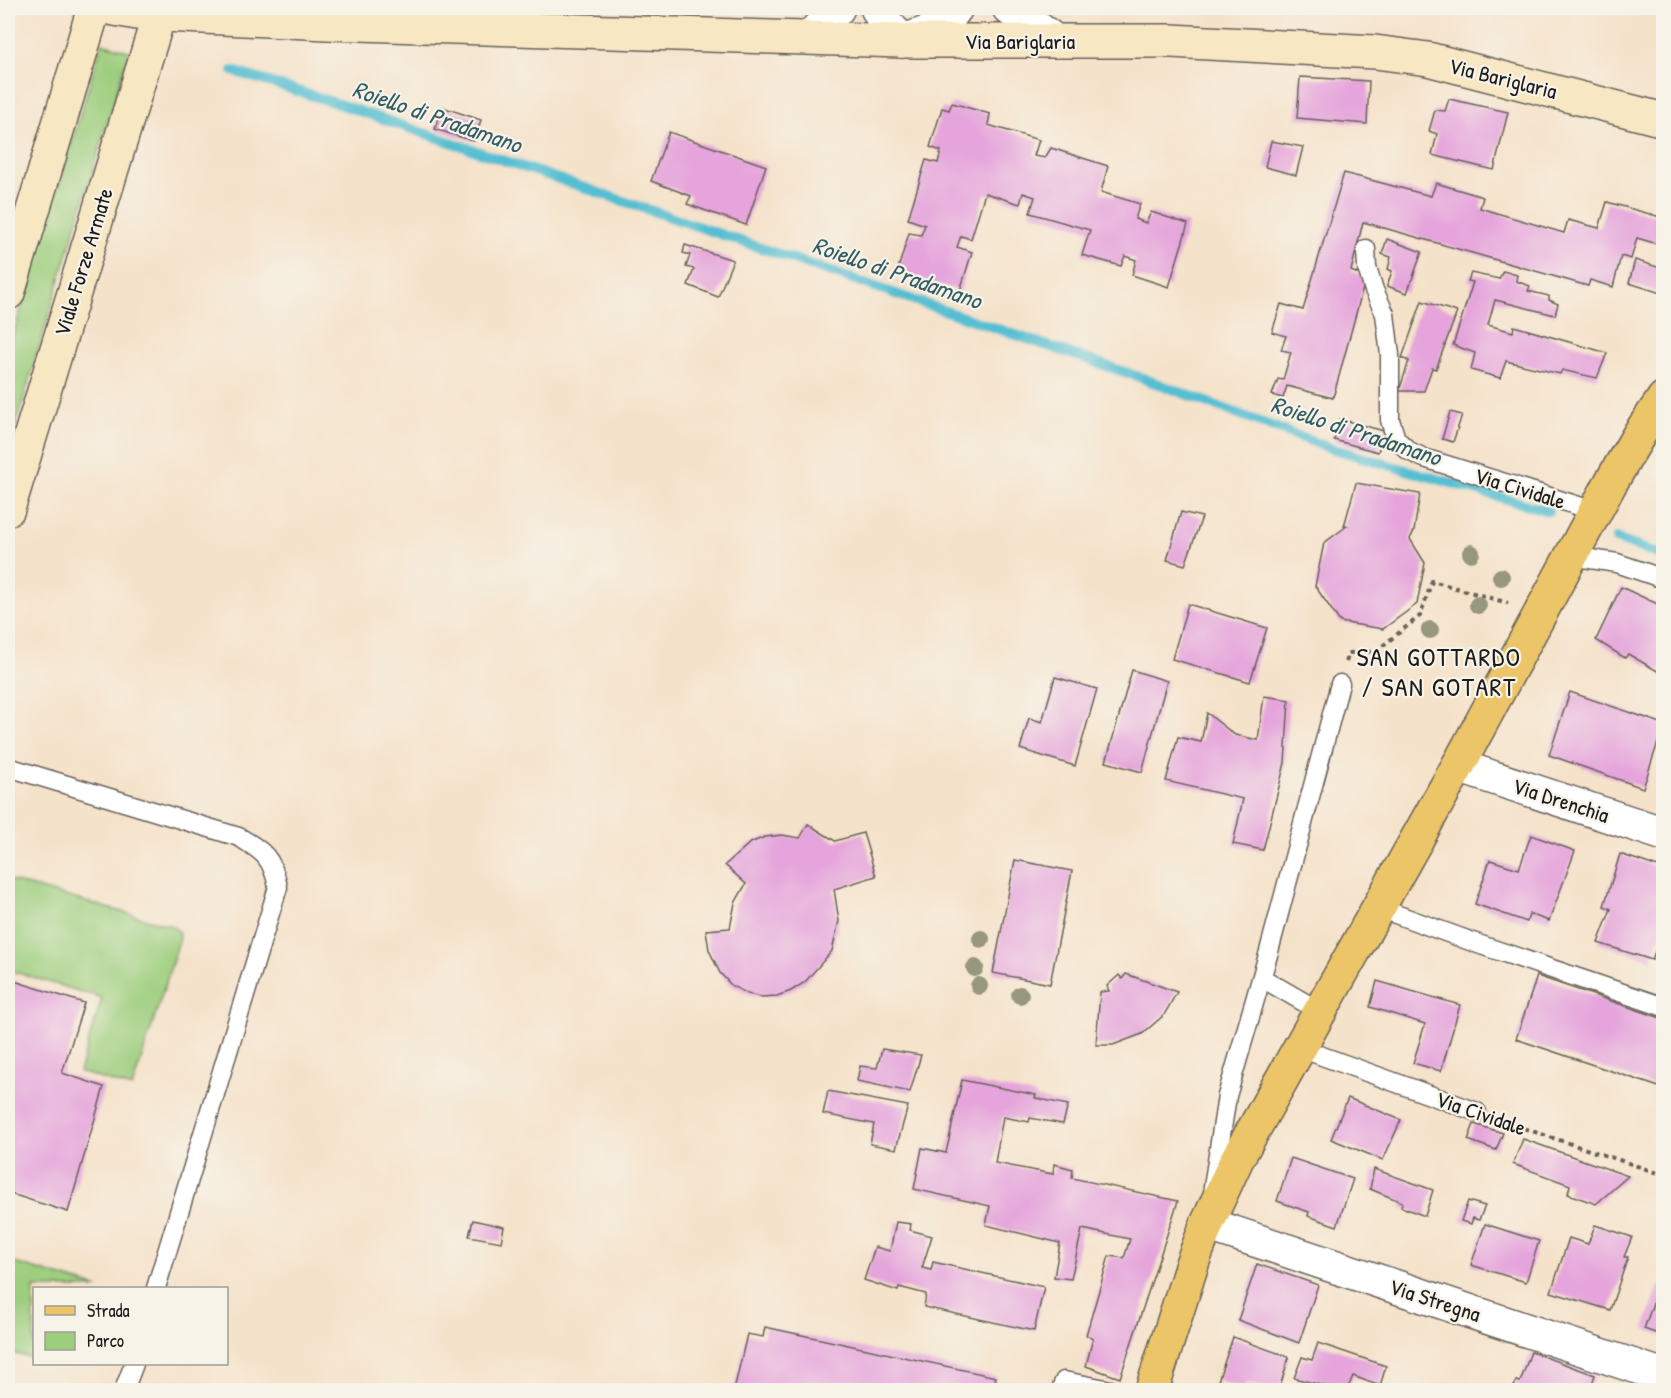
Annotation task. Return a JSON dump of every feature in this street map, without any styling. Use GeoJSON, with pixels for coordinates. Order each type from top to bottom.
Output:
{"type":"FeatureCollection","features":[{"type":"Feature","properties":{"kind":"main road","name":"Via Cividale"},"geometry":{"type":"LineString","coordinates":[[1152,1390],[1193,1261],[1207,1224],[1237,1159],[1458,766],[1595,511],[1640,433],[1664,398]]}},
{"type":"Feature","properties":{"kind":"street"},"geometry":{"type":"LineString","coordinates":[[8,293],[94,8]]}},
{"type":"Feature","properties":{"kind":"street","name":"Via Bariglaria"},"geometry":{"type":"LineString","coordinates":[[109,8],[159,15],[371,16],[902,41],[1171,41],[1403,55],[1486,73],[1664,120]]}},
{"type":"Feature","properties":{"kind":"street"},"geometry":{"type":"LineString","coordinates":[[810,37],[838,8]]}},
{"type":"Feature","properties":{"kind":"street"},"geometry":{"type":"LineString","coordinates":[[877,8],[884,21],[902,41],[929,33],[948,20],[956,8]]}},
{"type":"Feature","properties":{"kind":"street"},"geometry":{"type":"LineString","coordinates":[[1009,8],[1055,41]]}},
{"type":"Feature","properties":{"kind":"street","name":"Viale Forze Armate"},"geometry":{"type":"LineString","coordinates":[[8,509],[159,15]]}},
{"type":"Feature","properties":{"kind":"street","name":"Via Drenchia"},"geometry":{"type":"LineString","coordinates":[[1458,766],[1664,834]]}},
{"type":"Feature","properties":{"kind":"street","name":"Via Stregna"},"geometry":{"type":"LineString","coordinates":[[1207,1224],[1664,1376]]}},
{"type":"Feature","properties":{"kind":"lane","name":"Via Cividale"},"geometry":{"type":"LineString","coordinates":[[1366,249],[1367,268],[1385,314],[1390,354],[1390,420],[1396,439],[1409,451],[1424,458],[1595,511]]}},
{"type":"Feature","properties":{"kind":"lane"},"geometry":{"type":"LineString","coordinates":[[1573,553],[1584,558],[1617,563],[1664,579]]}},
{"type":"Feature","properties":{"kind":"lane","name":"Via Cividale"},"geometry":{"type":"LineString","coordinates":[[1207,1224],[1227,1096],[1262,978],[1340,684]]}},
{"type":"Feature","properties":{"kind":"lane"},"geometry":{"type":"LineString","coordinates":[[8,767],[239,837],[261,850],[274,868],[278,887],[156,1287]]}},
{"type":"Feature","properties":{"kind":"lane"},"geometry":{"type":"LineString","coordinates":[[1379,908],[1664,1007]]}},
{"type":"Feature","properties":{"kind":"lane"},"geometry":{"type":"LineString","coordinates":[[1262,978],[1321,1012]]}},
{"type":"Feature","properties":{"kind":"lane","name":"Via Cividale"},"geometry":{"type":"LineString","coordinates":[[1300,1048],[1477,1112]]}},
{"type":"Feature","properties":{"kind":"lane"},"geometry":{"type":"LineString","coordinates":[[124,1390],[134,1365]]}},
{"type":"Feature","properties":{"kind":"lane"},"geometry":{"type":"LineString","coordinates":[[1061,1390],[1064,1381],[1111,1390]]}},
{"type":"Feature","properties":{"kind":"path"},"geometry":{"type":"LineString","coordinates":[[1340,684],[1349,653],[1376,651],[1420,616],[1432,581],[1541,613]]}},
{"type":"Feature","properties":{"kind":"path","name":"Via Cividale"},"geometry":{"type":"LineString","coordinates":[[1477,1112],[1664,1175]]}},
{"type":"Feature","properties":{"kind":"green space"},"geometry":{"type":"Polygon","coordinates":[[[102,43],[129,51],[8,450],[8,352],[102,43]]]}},
{"type":"Feature","properties":{"kind":"green space"},"geometry":{"type":"Polygon","coordinates":[[[8,880],[172,926],[178,931],[180,938],[132,1088],[79,1072],[102,998],[8,970],[8,880]]]}},
{"type":"Feature","properties":{"kind":"green space"},"geometry":{"type":"Polygon","coordinates":[[[8,1261],[96,1287],[33,1287],[33,1359],[8,1352],[8,1261]]]}},
{"type":"Feature","properties":{"kind":"building"},"geometry":{"type":"Polygon","coordinates":[[[1300,77],[1369,81],[1367,124],[1297,118],[1300,77]]]}},
{"type":"Feature","properties":{"kind":"building"},"geometry":{"type":"Polygon","coordinates":[[[1449,99],[1508,112],[1494,170],[1432,155],[1437,134],[1429,131],[1435,110],[1445,111],[1449,99]]]}},
{"type":"Feature","properties":{"kind":"building"},"geometry":{"type":"Polygon","coordinates":[[[952,103],[990,114],[988,125],[1039,140],[1034,156],[1045,158],[1051,148],[1108,166],[1101,192],[1140,204],[1135,219],[1146,223],[1151,212],[1188,224],[1169,287],[1132,275],[1136,260],[1125,256],[1121,266],[1082,255],[1090,230],[1030,213],[1035,197],[1023,193],[1020,204],[985,193],[971,239],[961,236],[957,247],[972,252],[960,291],[897,272],[909,233],[921,235],[925,225],[908,219],[926,160],[938,163],[941,151],[930,147],[942,108],[949,110],[952,103]]]}},
{"type":"Feature","properties":{"kind":"building"},"geometry":{"type":"Polygon","coordinates":[[[442,107],[481,120],[474,141],[435,129],[442,107]]]}},
{"type":"Feature","properties":{"kind":"building"},"geometry":{"type":"Polygon","coordinates":[[[669,132],[766,166],[746,225],[687,204],[691,196],[651,181],[669,132]]]}},
{"type":"Feature","properties":{"kind":"building"},"geometry":{"type":"Polygon","coordinates":[[[1271,141],[1303,147],[1296,175],[1265,167],[1271,141]]]}},
{"type":"Feature","properties":{"kind":"building"},"geometry":{"type":"Polygon","coordinates":[[[1344,173],[1431,196],[1436,183],[1483,197],[1480,208],[1564,233],[1568,220],[1599,228],[1607,202],[1664,218],[1664,246],[1637,238],[1631,259],[1621,256],[1613,287],[1590,280],[1588,286],[1363,222],[1351,271],[1366,277],[1333,398],[1287,386],[1283,398],[1272,395],[1278,379],[1283,380],[1291,352],[1281,350],[1286,336],[1272,332],[1281,304],[1303,310],[1344,173]]]}},
{"type":"Feature","properties":{"kind":"building"},"geometry":{"type":"Polygon","coordinates":[[[1387,239],[1422,252],[1407,293],[1387,286],[1392,271],[1388,269],[1391,257],[1382,254],[1387,239]]]}},
{"type":"Feature","properties":{"kind":"building"},"geometry":{"type":"Polygon","coordinates":[[[685,245],[733,260],[718,297],[688,285],[694,269],[686,267],[690,255],[683,253],[685,245]]]}},
{"type":"Feature","properties":{"kind":"building"},"geometry":{"type":"Polygon","coordinates":[[[1635,260],[1664,269],[1664,294],[1629,283],[1635,260]]]}},
{"type":"Feature","properties":{"kind":"building"},"geometry":{"type":"Polygon","coordinates":[[[1503,271],[1517,275],[1516,281],[1530,286],[1528,291],[1549,296],[1549,300],[1558,304],[1555,315],[1495,300],[1488,325],[1513,332],[1514,326],[1607,353],[1597,378],[1562,370],[1560,374],[1506,361],[1500,378],[1471,370],[1475,353],[1453,345],[1473,282],[1468,281],[1471,273],[1499,279],[1503,271]]]}},
{"type":"Feature","properties":{"kind":"building"},"geometry":{"type":"Polygon","coordinates":[[[1422,301],[1457,312],[1436,369],[1432,368],[1424,391],[1399,391],[1409,361],[1402,358],[1422,301]]]}},
{"type":"Feature","properties":{"kind":"building"},"geometry":{"type":"Polygon","coordinates":[[[1450,412],[1462,415],[1453,442],[1442,439],[1450,412]]]}},
{"type":"Feature","properties":{"kind":"building"},"geometry":{"type":"Polygon","coordinates":[[[1340,419],[1384,431],[1378,452],[1334,440],[1340,419]]]}},
{"type":"Feature","properties":{"kind":"building"},"geometry":{"type":"Polygon","coordinates":[[[1356,483],[1420,494],[1414,531],[1410,539],[1425,563],[1417,604],[1383,629],[1340,622],[1315,586],[1324,543],[1347,526],[1344,526],[1356,483]]]}},
{"type":"Feature","properties":{"kind":"building"},"geometry":{"type":"Polygon","coordinates":[[[1181,512],[1202,517],[1185,565],[1167,560],[1181,512]]]}},
{"type":"Feature","properties":{"kind":"building"},"geometry":{"type":"Polygon","coordinates":[[[1621,587],[1664,607],[1664,663],[1659,672],[1628,654],[1625,658],[1596,640],[1621,587]]]}},
{"type":"Feature","properties":{"kind":"building"},"geometry":{"type":"Polygon","coordinates":[[[1188,604],[1267,628],[1250,682],[1172,659],[1188,604]]]}},
{"type":"Feature","properties":{"kind":"building"},"geometry":{"type":"Polygon","coordinates":[[[1132,670],[1167,681],[1142,772],[1106,762],[1132,670]]]}},
{"type":"Feature","properties":{"kind":"building"},"geometry":{"type":"Polygon","coordinates":[[[1055,677],[1097,689],[1075,766],[1020,749],[1029,718],[1042,722],[1055,677]]]}},
{"type":"Feature","properties":{"kind":"building"},"geometry":{"type":"Polygon","coordinates":[[[1570,692],[1664,724],[1643,788],[1549,755],[1570,692]]]}},
{"type":"Feature","properties":{"kind":"building"},"geometry":{"type":"Polygon","coordinates":[[[1264,696],[1289,700],[1285,763],[1263,850],[1233,844],[1243,799],[1166,781],[1178,737],[1201,742],[1207,713],[1235,735],[1258,740],[1264,696]]]}},
{"type":"Feature","properties":{"kind":"building"},"geometry":{"type":"Polygon","coordinates":[[[808,824],[835,841],[863,833],[876,876],[834,889],[839,921],[832,951],[805,982],[777,996],[761,997],[748,994],[732,986],[720,973],[709,950],[706,930],[730,928],[735,903],[746,884],[725,865],[750,843],[765,837],[782,835],[800,838],[808,824]]]}},
{"type":"Feature","properties":{"kind":"building"},"geometry":{"type":"Polygon","coordinates":[[[1531,835],[1575,851],[1549,921],[1529,914],[1527,922],[1475,904],[1490,860],[1519,869],[1531,835]]]}},
{"type":"Feature","properties":{"kind":"building"},"geometry":{"type":"Polygon","coordinates":[[[1620,854],[1664,869],[1664,925],[1652,960],[1598,943],[1611,909],[1604,906],[1620,854]]]}},
{"type":"Feature","properties":{"kind":"building"},"geometry":{"type":"Polygon","coordinates":[[[1015,860],[1072,871],[1050,984],[993,973],[1015,860]]]}},
{"type":"Feature","properties":{"kind":"building"},"geometry":{"type":"Polygon","coordinates":[[[1126,974],[1177,992],[1164,1015],[1142,1034],[1113,1045],[1096,1045],[1100,992],[1109,991],[1107,986],[1119,975],[1122,979],[1126,974]]]}},
{"type":"Feature","properties":{"kind":"building"},"geometry":{"type":"Polygon","coordinates":[[[1537,976],[1664,1019],[1664,1083],[1662,1088],[1516,1039],[1537,976]]]}},
{"type":"Feature","properties":{"kind":"building"},"geometry":{"type":"Polygon","coordinates":[[[8,979],[84,1003],[62,1073],[104,1087],[68,1212],[8,1193],[8,979]]]}},
{"type":"Feature","properties":{"kind":"building"},"geometry":{"type":"Polygon","coordinates":[[[1377,981],[1460,1005],[1441,1071],[1413,1063],[1425,1024],[1370,1007],[1377,981]]]}},
{"type":"Feature","properties":{"kind":"building"},"geometry":{"type":"Polygon","coordinates":[[[882,1049],[921,1055],[910,1092],[857,1081],[860,1066],[877,1068],[882,1049]]]}},
{"type":"Feature","properties":{"kind":"building"},"geometry":{"type":"Polygon","coordinates":[[[962,1080],[1036,1095],[1035,1098],[1068,1105],[1063,1124],[1030,1118],[1029,1122],[1003,1117],[995,1163],[1053,1174],[1054,1164],[1073,1169],[1072,1178],[1178,1201],[1120,1378],[1086,1366],[1093,1338],[1086,1335],[1109,1256],[1124,1258],[1130,1239],[1082,1229],[1071,1279],[1054,1277],[1060,1243],[986,1225],[990,1206],[914,1189],[922,1148],[946,1153],[962,1080]]]}},
{"type":"Feature","properties":{"kind":"building"},"geometry":{"type":"Polygon","coordinates":[[[828,1091],[908,1106],[896,1149],[870,1144],[874,1124],[823,1114],[828,1091]]]}},
{"type":"Feature","properties":{"kind":"building"},"geometry":{"type":"Polygon","coordinates":[[[1348,1098],[1401,1120],[1383,1160],[1331,1139],[1348,1098]]]}},
{"type":"Feature","properties":{"kind":"building"},"geometry":{"type":"Polygon","coordinates":[[[1474,1124],[1503,1133],[1496,1150],[1468,1140],[1474,1124]]]}},
{"type":"Feature","properties":{"kind":"building"},"geometry":{"type":"Polygon","coordinates":[[[1523,1139],[1628,1176],[1596,1204],[1568,1194],[1570,1185],[1513,1164],[1523,1139]]]}},
{"type":"Feature","properties":{"kind":"building"},"geometry":{"type":"Polygon","coordinates":[[[1291,1158],[1353,1179],[1337,1226],[1308,1216],[1309,1212],[1277,1201],[1291,1158]]]}},
{"type":"Feature","properties":{"kind":"building"},"geometry":{"type":"Polygon","coordinates":[[[1374,1169],[1433,1190],[1425,1216],[1401,1207],[1402,1202],[1370,1189],[1374,1169]]]}},
{"type":"Feature","properties":{"kind":"building"},"geometry":{"type":"Polygon","coordinates":[[[1468,1201],[1485,1206],[1479,1220],[1473,1218],[1471,1224],[1461,1221],[1468,1201]]]}},
{"type":"Feature","properties":{"kind":"building"},"geometry":{"type":"Polygon","coordinates":[[[473,1220],[504,1227],[501,1242],[469,1236],[473,1220]]]}},
{"type":"Feature","properties":{"kind":"building"},"geometry":{"type":"Polygon","coordinates":[[[896,1222],[911,1224],[910,1230],[932,1236],[922,1268],[931,1270],[933,1262],[1044,1287],[1034,1331],[924,1307],[926,1294],[899,1287],[898,1291],[864,1280],[875,1247],[890,1251],[896,1222]]]}},
{"type":"Feature","properties":{"kind":"building"},"geometry":{"type":"Polygon","coordinates":[[[1485,1224],[1539,1241],[1526,1282],[1471,1265],[1485,1224]]]}},
{"type":"Feature","properties":{"kind":"building"},"geometry":{"type":"Polygon","coordinates":[[[1595,1225],[1632,1237],[1624,1257],[1628,1257],[1610,1310],[1551,1292],[1569,1238],[1588,1244],[1595,1225]]]}},
{"type":"Feature","properties":{"kind":"building"},"geometry":{"type":"Polygon","coordinates":[[[1257,1264],[1318,1285],[1299,1343],[1238,1320],[1257,1264]]]}},
{"type":"Feature","properties":{"kind":"building"},"geometry":{"type":"Polygon","coordinates":[[[1659,1286],[1664,1286],[1664,1336],[1644,1329],[1659,1286]]]}},
{"type":"Feature","properties":{"kind":"building"},"geometry":{"type":"Polygon","coordinates":[[[765,1327],[996,1377],[993,1390],[734,1390],[747,1334],[763,1337],[765,1327]]]}},
{"type":"Feature","properties":{"kind":"building"},"geometry":{"type":"Polygon","coordinates":[[[1233,1337],[1289,1357],[1279,1390],[1270,1390],[1248,1383],[1246,1390],[1218,1381],[1233,1337]]]}},
{"type":"Feature","properties":{"kind":"building"},"geometry":{"type":"Polygon","coordinates":[[[1318,1343],[1386,1366],[1380,1386],[1353,1376],[1347,1390],[1340,1390],[1294,1378],[1302,1357],[1312,1360],[1318,1343]]]}},
{"type":"Feature","properties":{"kind":"building"},"geometry":{"type":"Polygon","coordinates":[[[1531,1352],[1595,1375],[1590,1390],[1513,1390],[1516,1381],[1520,1382],[1531,1352]]]}},
{"type":"Feature","properties":{"kind":"waterway","name":"Roiello di Pradamano"},"geometry":{"type":"LineString","coordinates":[[233,71],[330,101],[1142,378],[1330,448],[1548,511]]}},
{"type":"Feature","properties":{"kind":"waterway","name":"Roiello di Pradamano"},"geometry":{"type":"LineString","coordinates":[[1616,539],[1664,556]]}},
{"type":"Feature","properties":{"kind":"district","name":"SAN GOTTARDO / SAN GOTART"},"geometry":{"type":"Point","coordinates":[1439,672]}}]}
